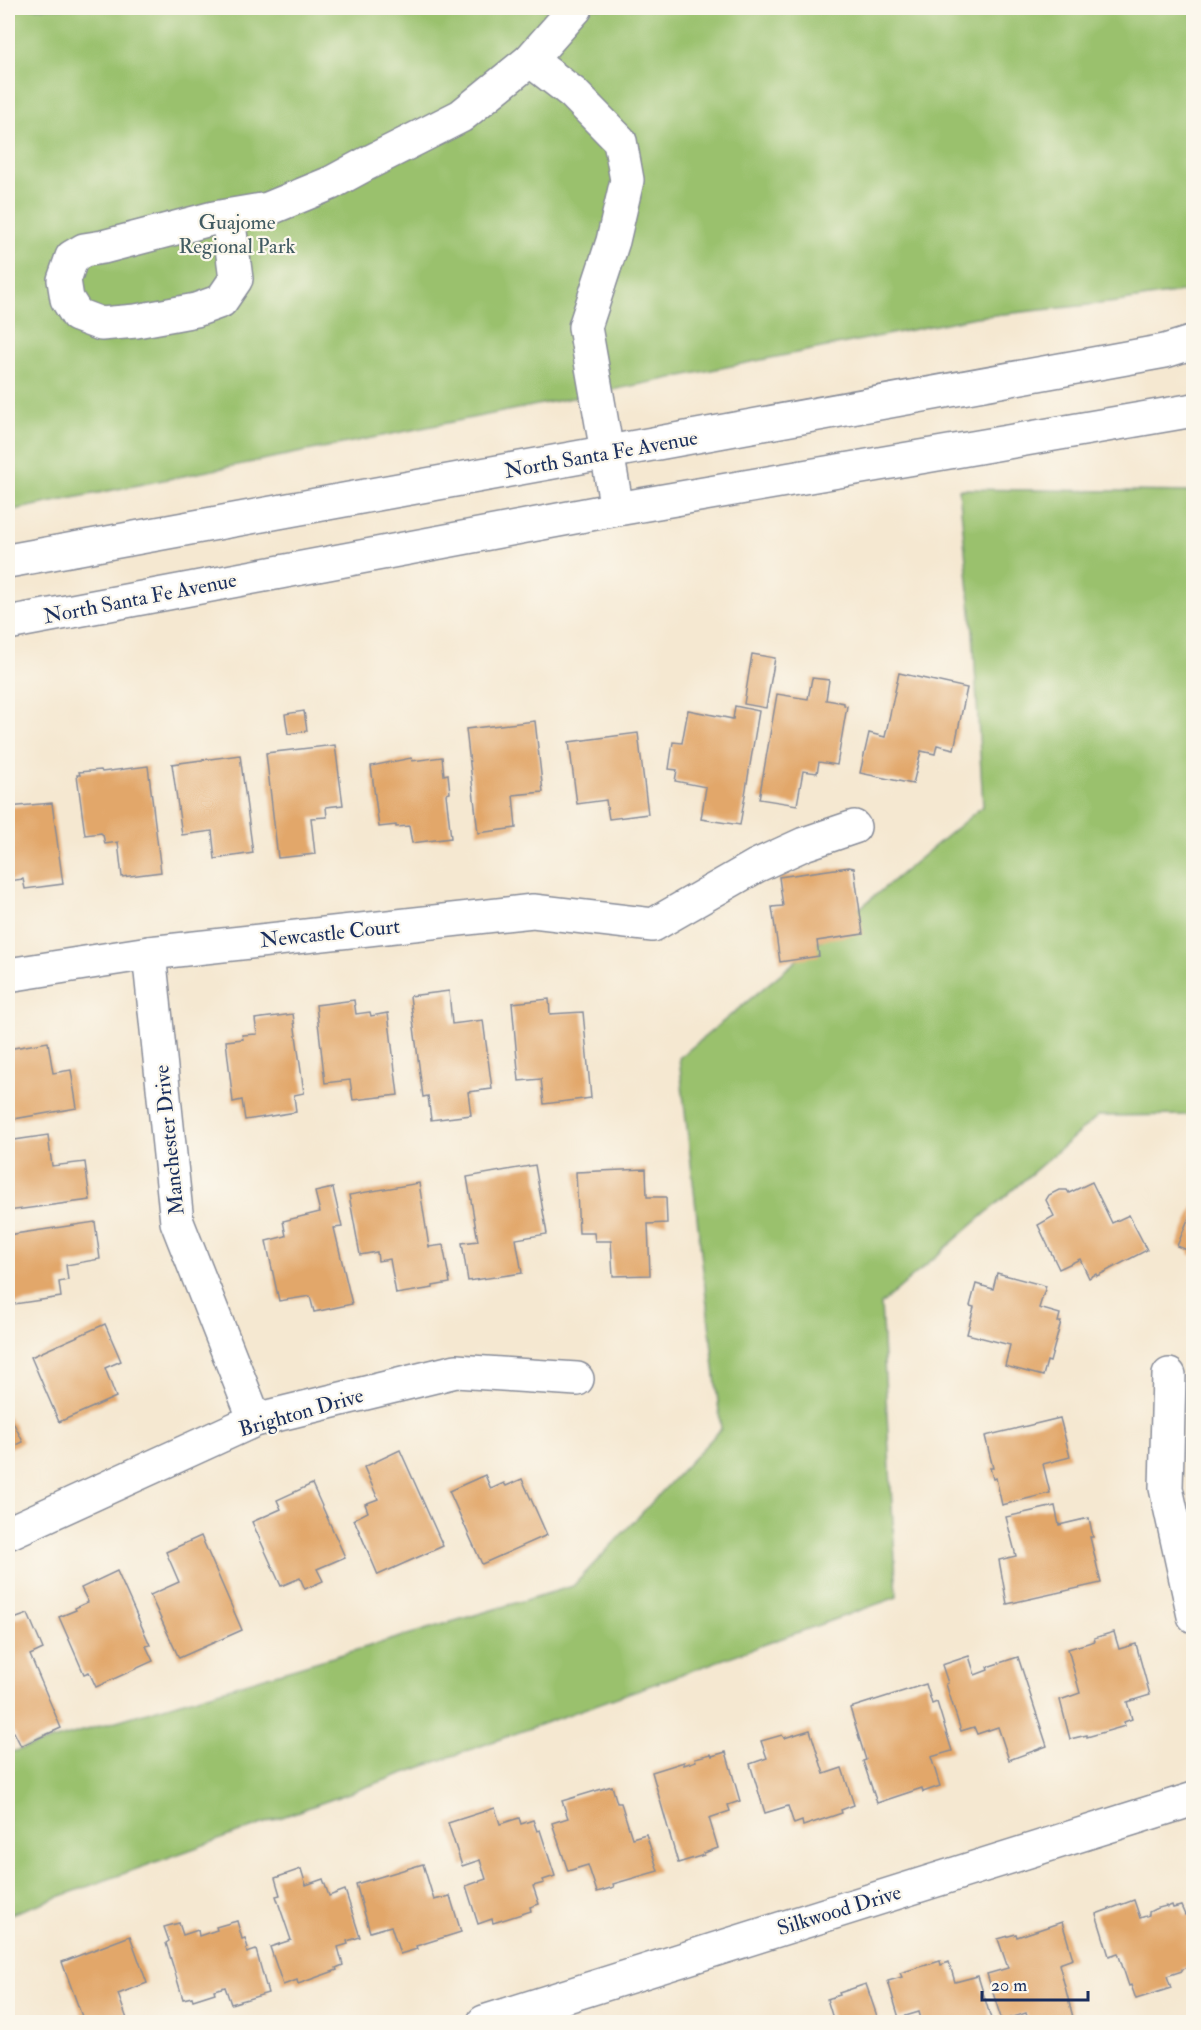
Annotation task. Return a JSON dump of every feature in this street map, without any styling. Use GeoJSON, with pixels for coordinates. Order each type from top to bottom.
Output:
{"type":"FeatureCollection","features":[{"type":"Feature","properties":{"kind":"street"},"geometry":{"type":"LineString","coordinates":[[228,216],[236,279],[221,301],[196,310],[136,321],[101,324],[77,315],[67,299],[64,280],[72,257],[84,250],[228,216],[268,209],[332,183],[461,116],[530,60],[576,8]]}},
{"type":"Feature","properties":{"kind":"street"},"geometry":{"type":"LineString","coordinates":[[530,60],[573,93],[620,141],[627,180],[614,241],[585,327],[617,509]]}},
{"type":"Feature","properties":{"kind":"street","name":"North Santa Fe Avenue"},"geometry":{"type":"LineString","coordinates":[[8,561],[1165,351],[1194,342]]}},
{"type":"Feature","properties":{"kind":"street","name":"North Santa Fe Avenue"},"geometry":{"type":"LineString","coordinates":[[8,623],[617,509],[1194,410]]}},
{"type":"Feature","properties":{"kind":"street","name":"Newcastle Court"},"geometry":{"type":"LineString","coordinates":[[8,975],[149,953],[532,911],[653,925],[756,867],[804,844],[854,827]]}},
{"type":"Feature","properties":{"kind":"street","name":"Manchester Drive"},"geometry":{"type":"LineString","coordinates":[[149,953],[177,1222],[255,1420]]}},
{"type":"Feature","properties":{"kind":"street","name":"Brighton Drive"},"geometry":{"type":"LineString","coordinates":[[8,1533],[255,1420],[456,1371],[578,1379]]}},
{"type":"Feature","properties":{"kind":"street"},"geometry":{"type":"LineString","coordinates":[[1169,1376],[1167,1488],[1194,1616]]}},
{"type":"Feature","properties":{"kind":"street","name":"Silkwood Drive"},"geometry":{"type":"LineString","coordinates":[[484,2022],[1194,1799]]}},
{"type":"Feature","properties":{"kind":"green space","name":"Guajome Regional Park"},"geometry":{"type":"Polygon","coordinates":[[[8,8],[1193,8],[1193,290],[1117,302],[976,317],[8,511],[8,8]]]}},
{"type":"Feature","properties":{"kind":"green space"},"geometry":{"type":"Polygon","coordinates":[[[959,489],[1193,492],[1193,1115],[1098,1116],[881,1304],[897,1597],[8,1915],[8,1753],[573,1586],[721,1429],[679,1058],[983,806],[973,632],[959,489]]]}},
{"type":"Feature","properties":{"kind":"building"},"geometry":{"type":"Polygon","coordinates":[[[752,654],[775,658],[766,708],[744,704],[752,654]]]}},
{"type":"Feature","properties":{"kind":"building"},"geometry":{"type":"Polygon","coordinates":[[[899,673],[967,688],[954,749],[937,745],[935,754],[921,751],[913,784],[860,773],[869,733],[885,737],[899,673]]]}},
{"type":"Feature","properties":{"kind":"building"},"geometry":{"type":"Polygon","coordinates":[[[812,678],[829,680],[826,700],[844,703],[847,706],[837,765],[819,762],[817,773],[803,771],[797,805],[759,799],[777,694],[808,699],[812,678]]]}},
{"type":"Feature","properties":{"kind":"building"},"geometry":{"type":"Polygon","coordinates":[[[735,706],[759,711],[740,825],[701,819],[706,787],[675,781],[677,770],[669,769],[673,742],[682,743],[688,710],[733,719],[735,706]]]}},
{"type":"Feature","properties":{"kind":"building"},"geometry":{"type":"Polygon","coordinates":[[[304,711],[307,731],[288,734],[285,714],[304,711]]]}},
{"type":"Feature","properties":{"kind":"building"},"geometry":{"type":"Polygon","coordinates":[[[535,721],[543,792],[513,795],[516,828],[478,833],[466,729],[535,721]]]}},
{"type":"Feature","properties":{"kind":"building"},"geometry":{"type":"Polygon","coordinates":[[[638,733],[648,814],[609,819],[606,800],[577,804],[569,742],[638,733]]]}},
{"type":"Feature","properties":{"kind":"building"},"geometry":{"type":"Polygon","coordinates":[[[335,745],[343,805],[326,807],[327,817],[311,818],[315,854],[278,858],[266,753],[335,745]]]}},
{"type":"Feature","properties":{"kind":"building"},"geometry":{"type":"Polygon","coordinates":[[[240,755],[253,853],[215,859],[212,831],[182,835],[172,764],[240,755]]]}},
{"type":"Feature","properties":{"kind":"building"},"geometry":{"type":"Polygon","coordinates":[[[442,757],[444,775],[448,774],[450,793],[446,794],[451,838],[412,843],[409,826],[379,827],[371,766],[411,758],[412,761],[442,757]]]}},
{"type":"Feature","properties":{"kind":"building"},"geometry":{"type":"Polygon","coordinates":[[[148,766],[161,872],[122,877],[118,842],[105,844],[101,833],[85,835],[77,775],[80,775],[79,772],[101,770],[102,772],[148,766]]]}},
{"type":"Feature","properties":{"kind":"building"},"geometry":{"type":"Polygon","coordinates":[[[52,803],[63,884],[25,889],[23,879],[8,881],[8,807],[52,803]]]}},
{"type":"Feature","properties":{"kind":"building"},"geometry":{"type":"Polygon","coordinates":[[[854,868],[863,934],[817,941],[819,956],[780,962],[772,907],[783,906],[779,877],[854,868]]]}},
{"type":"Feature","properties":{"kind":"building"},"geometry":{"type":"Polygon","coordinates":[[[449,991],[452,1024],[483,1020],[492,1089],[468,1092],[471,1115],[431,1120],[428,1096],[423,1097],[410,996],[449,991]]]}},
{"type":"Feature","properties":{"kind":"building"},"geometry":{"type":"Polygon","coordinates":[[[549,999],[550,1014],[583,1012],[591,1098],[544,1104],[541,1079],[519,1081],[512,1003],[549,999]]]}},
{"type":"Feature","properties":{"kind":"building"},"geometry":{"type":"Polygon","coordinates":[[[354,1000],[356,1014],[370,1012],[371,1016],[388,1013],[398,1095],[353,1100],[350,1080],[325,1083],[316,1005],[354,1000]]]}},
{"type":"Feature","properties":{"kind":"building"},"geometry":{"type":"Polygon","coordinates":[[[293,1014],[304,1093],[294,1095],[296,1112],[245,1120],[242,1100],[233,1102],[226,1041],[243,1039],[242,1035],[257,1034],[255,1019],[293,1014]]]}},
{"type":"Feature","properties":{"kind":"building"},"geometry":{"type":"Polygon","coordinates":[[[48,1042],[53,1073],[71,1070],[77,1108],[8,1120],[8,1049],[48,1042]]]}},
{"type":"Feature","properties":{"kind":"building"},"geometry":{"type":"Polygon","coordinates":[[[48,1135],[52,1166],[85,1162],[90,1200],[8,1211],[8,1141],[48,1135]]]}},
{"type":"Feature","properties":{"kind":"building"},"geometry":{"type":"Polygon","coordinates":[[[535,1165],[547,1234],[516,1239],[522,1273],[468,1281],[462,1243],[478,1241],[467,1177],[535,1165]]]}},
{"type":"Feature","properties":{"kind":"building"},"geometry":{"type":"Polygon","coordinates":[[[646,1169],[647,1197],[666,1197],[667,1223],[648,1224],[650,1275],[613,1276],[611,1241],[595,1241],[594,1233],[579,1233],[576,1172],[646,1169]]]}},
{"type":"Feature","properties":{"kind":"building"},"geometry":{"type":"Polygon","coordinates":[[[1092,1182],[1112,1223],[1129,1215],[1147,1250],[1089,1278],[1080,1259],[1059,1269],[1038,1225],[1054,1216],[1046,1200],[1049,1195],[1059,1190],[1067,1190],[1069,1193],[1092,1182]]]}},
{"type":"Feature","properties":{"kind":"building"},"geometry":{"type":"Polygon","coordinates":[[[419,1183],[429,1247],[443,1245],[450,1283],[396,1294],[390,1259],[378,1261],[377,1252],[360,1255],[349,1195],[419,1183]]]}},
{"type":"Feature","properties":{"kind":"building"},"geometry":{"type":"Polygon","coordinates":[[[333,1188],[342,1227],[334,1228],[352,1304],[314,1312],[310,1296],[279,1301],[266,1241],[286,1236],[283,1221],[320,1212],[315,1192],[333,1188]]]}},
{"type":"Feature","properties":{"kind":"building"},"geometry":{"type":"Polygon","coordinates":[[[1194,1205],[1194,1256],[1189,1254],[1190,1251],[1177,1246],[1194,1205]]]}},
{"type":"Feature","properties":{"kind":"building"},"geometry":{"type":"Polygon","coordinates":[[[95,1222],[100,1259],[66,1265],[68,1280],[59,1282],[61,1297],[8,1305],[8,1235],[95,1222]]]}},
{"type":"Feature","properties":{"kind":"building"},"geometry":{"type":"Polygon","coordinates":[[[997,1273],[1046,1286],[1039,1308],[1060,1314],[1058,1322],[1061,1322],[1050,1362],[1047,1361],[1043,1376],[1005,1366],[1010,1345],[967,1334],[974,1307],[970,1306],[976,1284],[993,1289],[997,1273]]]}},
{"type":"Feature","properties":{"kind":"building"},"geometry":{"type":"Polygon","coordinates":[[[105,1324],[121,1361],[105,1368],[116,1397],[59,1422],[31,1357],[105,1324]]]}},
{"type":"Feature","properties":{"kind":"building"},"geometry":{"type":"Polygon","coordinates":[[[8,1415],[23,1442],[8,1449],[8,1415]]]}},
{"type":"Feature","properties":{"kind":"building"},"geometry":{"type":"Polygon","coordinates":[[[1060,1418],[1070,1457],[1043,1464],[1050,1493],[1002,1505],[996,1478],[993,1479],[990,1468],[993,1468],[985,1436],[1060,1418]]]}},
{"type":"Feature","properties":{"kind":"building"},"geometry":{"type":"Polygon","coordinates":[[[400,1450],[443,1546],[378,1575],[354,1519],[368,1512],[365,1504],[378,1499],[364,1467],[400,1450]]]}},
{"type":"Feature","properties":{"kind":"building"},"geometry":{"type":"Polygon","coordinates":[[[485,1475],[491,1489],[522,1479],[547,1535],[482,1564],[449,1491],[485,1475]]]}},
{"type":"Feature","properties":{"kind":"building"},"geometry":{"type":"Polygon","coordinates":[[[312,1484],[345,1557],[317,1569],[323,1581],[305,1589],[300,1578],[281,1586],[252,1522],[281,1509],[277,1500],[312,1484]]]}},
{"type":"Feature","properties":{"kind":"building"},"geometry":{"type":"Polygon","coordinates":[[[1055,1506],[1059,1525],[1089,1518],[1093,1537],[1090,1537],[1101,1583],[1007,1604],[999,1560],[1016,1556],[1006,1517],[1055,1506]]]}},
{"type":"Feature","properties":{"kind":"building"},"geometry":{"type":"Polygon","coordinates":[[[201,1536],[242,1630],[179,1658],[150,1595],[179,1582],[166,1552],[201,1536]]]}},
{"type":"Feature","properties":{"kind":"building"},"geometry":{"type":"Polygon","coordinates":[[[117,1571],[150,1645],[146,1646],[153,1661],[96,1687],[89,1672],[84,1674],[59,1617],[88,1602],[81,1588],[117,1571]]]}},
{"type":"Feature","properties":{"kind":"building"},"geometry":{"type":"Polygon","coordinates":[[[28,1614],[43,1649],[30,1655],[61,1728],[21,1746],[14,1732],[8,1736],[8,1621],[28,1614]]]}},
{"type":"Feature","properties":{"kind":"building"},"geometry":{"type":"Polygon","coordinates":[[[1114,1632],[1119,1649],[1136,1644],[1150,1695],[1127,1702],[1132,1719],[1124,1722],[1125,1726],[1087,1737],[1087,1735],[1070,1739],[1060,1700],[1080,1693],[1068,1649],[1095,1641],[1094,1638],[1114,1632]]]}},
{"type":"Feature","properties":{"kind":"building"},"geometry":{"type":"Polygon","coordinates":[[[969,1656],[975,1675],[988,1670],[987,1667],[1018,1657],[1047,1746],[1009,1760],[998,1727],[977,1734],[974,1727],[961,1731],[942,1665],[969,1656]]]}},
{"type":"Feature","properties":{"kind":"building"},"geometry":{"type":"Polygon","coordinates":[[[926,1684],[932,1704],[937,1702],[952,1751],[931,1757],[940,1786],[923,1792],[922,1788],[877,1803],[863,1761],[866,1760],[850,1708],[926,1684]]]}},
{"type":"Feature","properties":{"kind":"building"},"geometry":{"type":"Polygon","coordinates":[[[810,1730],[824,1774],[842,1768],[854,1805],[841,1810],[842,1813],[803,1826],[802,1821],[794,1824],[788,1806],[765,1813],[750,1764],[767,1758],[761,1741],[782,1735],[784,1738],[810,1730]]]}},
{"type":"Feature","properties":{"kind":"building"},"geometry":{"type":"Polygon","coordinates":[[[726,1752],[740,1801],[728,1805],[730,1811],[709,1818],[718,1848],[678,1863],[652,1772],[684,1762],[684,1765],[696,1761],[695,1758],[726,1752]]]}},
{"type":"Feature","properties":{"kind":"building"},"geometry":{"type":"Polygon","coordinates":[[[612,1786],[617,1803],[621,1803],[632,1838],[646,1834],[658,1871],[613,1884],[614,1887],[597,1892],[588,1865],[568,1871],[552,1823],[568,1818],[562,1801],[612,1786]]]}},
{"type":"Feature","properties":{"kind":"building"},"geometry":{"type":"Polygon","coordinates":[[[495,1808],[500,1824],[519,1818],[521,1824],[533,1820],[537,1831],[540,1830],[555,1876],[543,1880],[544,1883],[533,1886],[539,1904],[530,1907],[531,1911],[493,1923],[492,1919],[478,1924],[466,1886],[486,1879],[480,1860],[462,1866],[448,1823],[495,1808]]]}},
{"type":"Feature","properties":{"kind":"building"},"geometry":{"type":"Polygon","coordinates":[[[423,1864],[434,1900],[450,1896],[461,1932],[416,1946],[417,1949],[400,1954],[391,1926],[370,1932],[356,1884],[423,1864]]]}},
{"type":"Feature","properties":{"kind":"building"},"geometry":{"type":"Polygon","coordinates":[[[301,1869],[306,1885],[323,1879],[329,1896],[345,1890],[360,1937],[338,1947],[343,1965],[336,1968],[337,1970],[298,1984],[297,1980],[283,1985],[270,1947],[291,1940],[276,1896],[280,1895],[275,1878],[301,1869]]]}},
{"type":"Feature","properties":{"kind":"building"},"geometry":{"type":"Polygon","coordinates":[[[1134,1900],[1140,1918],[1149,1915],[1149,1912],[1155,1909],[1172,1905],[1173,1908],[1181,1906],[1185,1915],[1194,1912],[1194,1933],[1190,1934],[1194,1944],[1194,1965],[1167,1976],[1171,1988],[1136,1999],[1118,1953],[1109,1956],[1096,1914],[1134,1900]]]}},
{"type":"Feature","properties":{"kind":"building"},"geometry":{"type":"Polygon","coordinates":[[[237,1921],[242,1939],[245,1938],[247,1953],[256,1950],[268,1993],[231,2004],[225,1987],[193,2000],[192,1997],[183,1999],[166,1943],[169,1941],[164,1927],[179,1923],[183,1935],[198,1930],[199,1936],[217,1930],[216,1927],[237,1921]]]}},
{"type":"Feature","properties":{"kind":"building"},"geometry":{"type":"Polygon","coordinates":[[[1062,1922],[1073,1959],[1059,1964],[1074,2021],[1029,2022],[1026,2013],[1002,2021],[987,1974],[1008,1968],[998,1939],[1016,1934],[1017,1937],[1062,1922]]]}},
{"type":"Feature","properties":{"kind":"building"},"geometry":{"type":"Polygon","coordinates":[[[130,1936],[147,1983],[118,1994],[127,2019],[119,2022],[84,2022],[62,1962],[130,1936]]]}},
{"type":"Feature","properties":{"kind":"building"},"geometry":{"type":"Polygon","coordinates":[[[940,1961],[941,1965],[949,1962],[955,1982],[978,1976],[992,2022],[922,2022],[919,2012],[899,2018],[888,1981],[902,1977],[900,1973],[940,1961]]]}},
{"type":"Feature","properties":{"kind":"building"},"geometry":{"type":"Polygon","coordinates":[[[866,1984],[879,2022],[834,2022],[827,1999],[866,1984]]]}}]}
